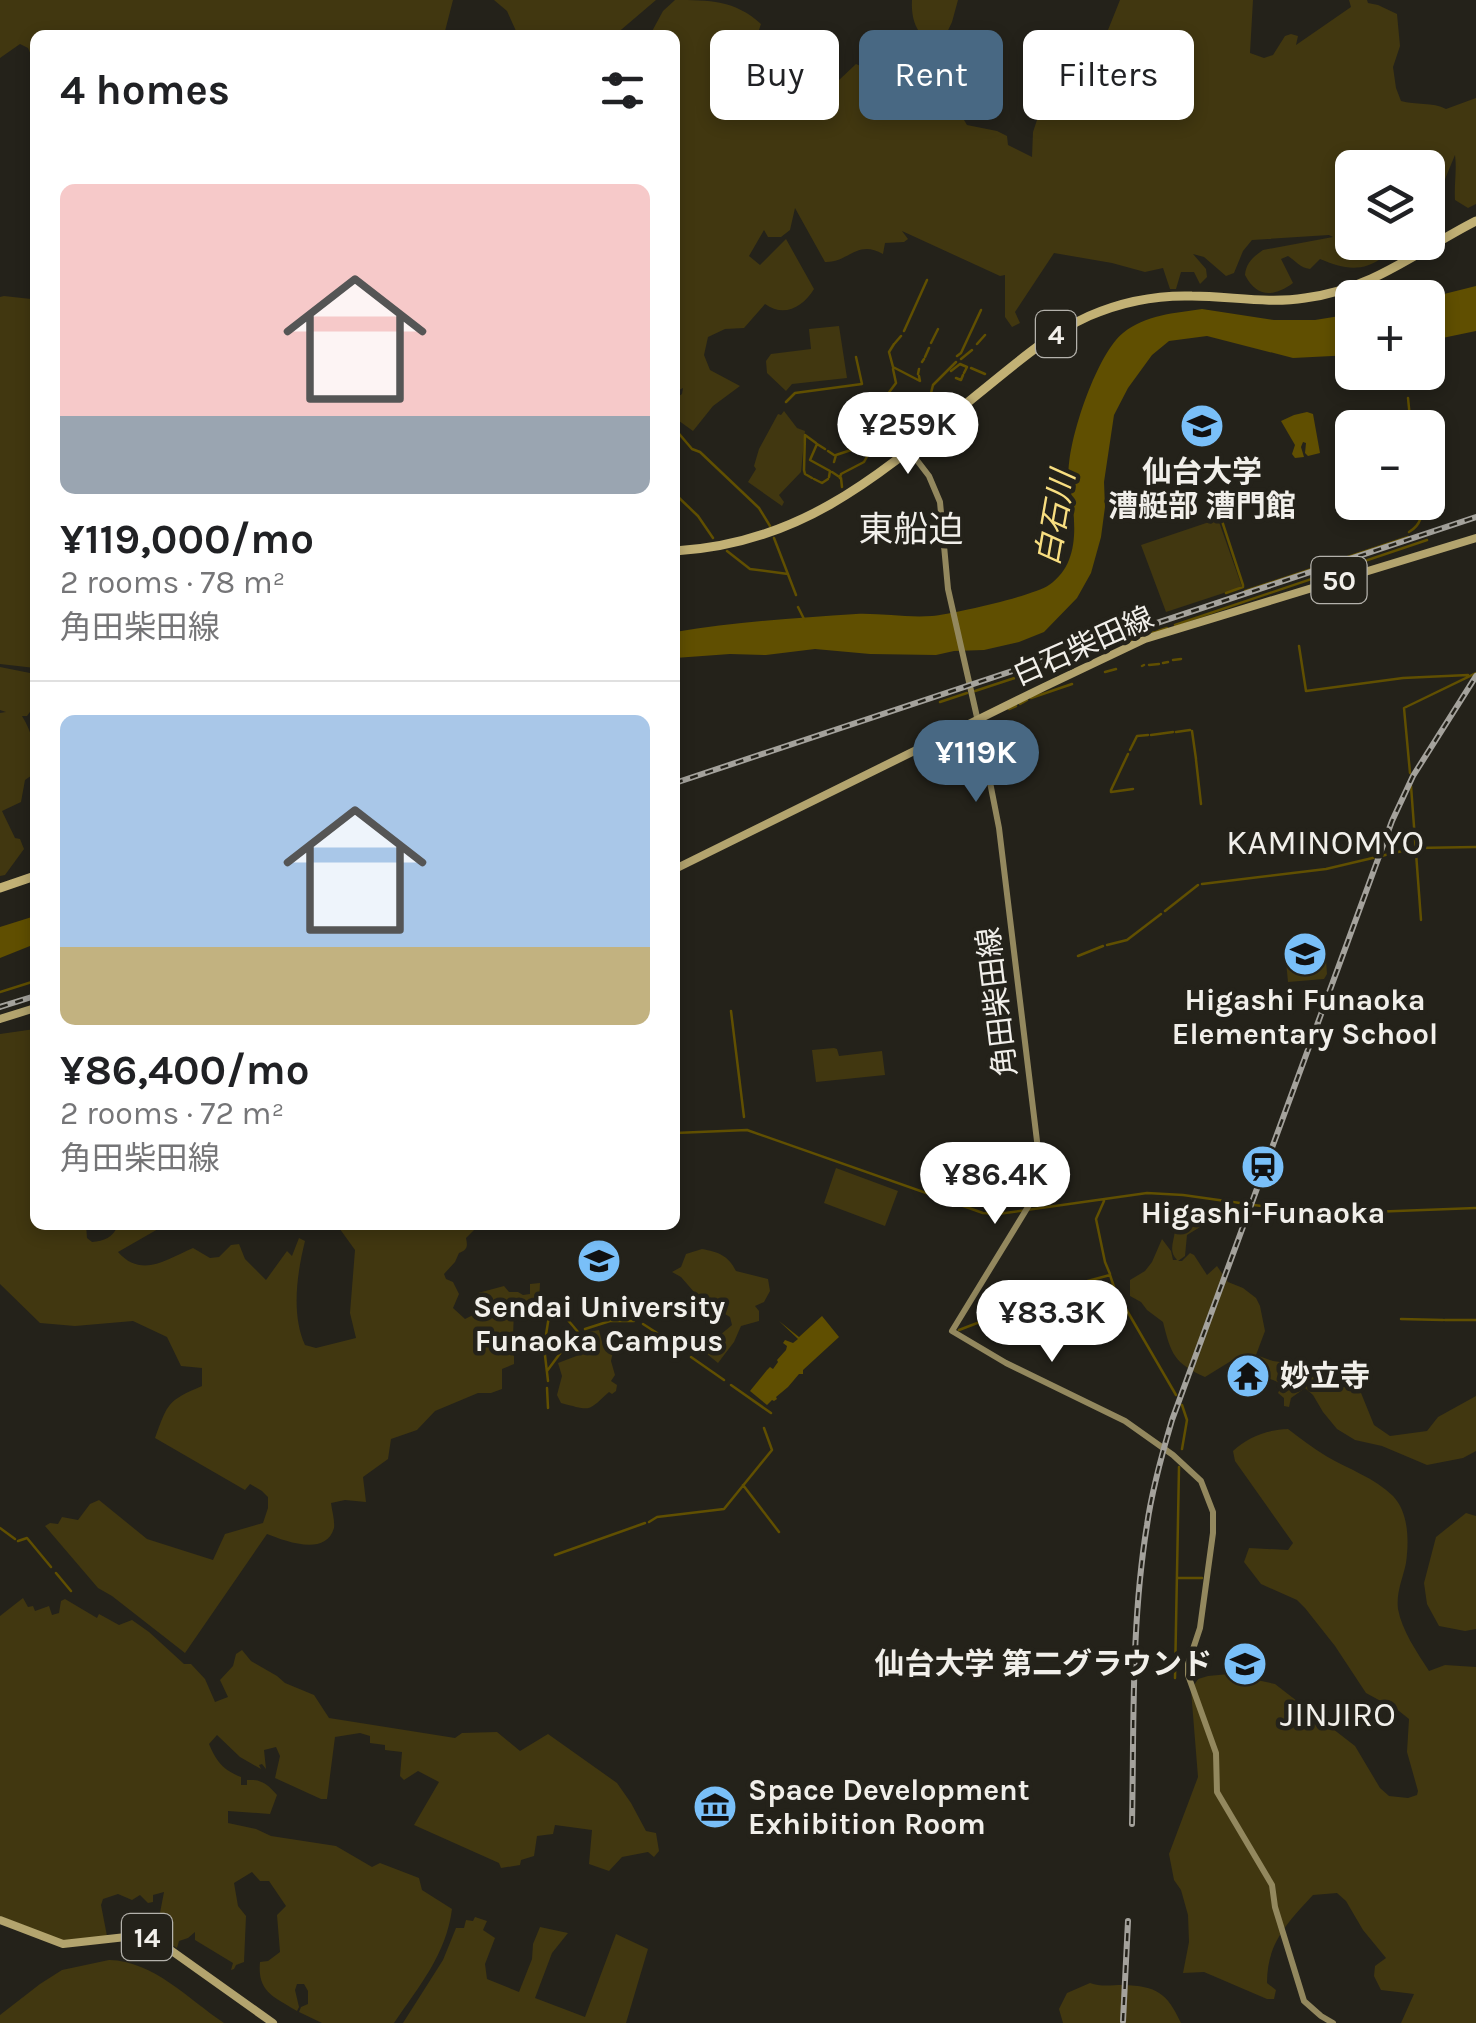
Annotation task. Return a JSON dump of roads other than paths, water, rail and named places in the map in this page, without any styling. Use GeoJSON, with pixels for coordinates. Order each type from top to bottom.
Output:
{"type":"FeatureCollection","features":[{"type":"Feature","properties":{"kind":"highway","name":"4"},"geometry":{"type":"LineString","coordinates":[[680,549],[734,544],[791,526],[848,494],[1048,338],[1102,311],[1138,300],[1174,296],[1278,300],[1329,294],[1376,279],[1476,219]]}},
{"type":"Feature","properties":{"kind":"highway"},"geometry":{"type":"LineString","coordinates":[[0,891],[30,880]]}},
{"type":"Feature","properties":{"kind":"main road","name":"角田柴田線"},"geometry":{"type":"LineString","coordinates":[[908,447],[936,488],[948,589],[999,828],[1040,1174],[1038,1189],[1027,1209],[952,1331],[1005,1363],[1115,1415],[1173,1454],[1201,1481],[1213,1512],[1213,1540],[1200,1628],[1188,1669],[1216,1754],[1217,1792],[1272,1886],[1304,2001],[1333,2023]]}},
{"type":"Feature","properties":{"kind":"main road","name":"白石柴田線"},"geometry":{"type":"LineString","coordinates":[[680,867],[1145,639],[1476,538]]}},
{"type":"Feature","properties":{"kind":"main road"},"geometry":{"type":"LineString","coordinates":[[946,735],[958,765],[987,764]]}},
{"type":"Feature","properties":{"kind":"main road"},"geometry":{"type":"LineString","coordinates":[[0,1019],[30,1010]]}},
{"type":"Feature","properties":{"kind":"main road","name":"14"},"geometry":{"type":"LineString","coordinates":[[0,1920],[64,1944],[150,1937],[273,2023]]}},
{"type":"Feature","properties":{"kind":"waterway"},"geometry":{"type":"LineString","coordinates":[[904,331],[927,280]]}},
{"type":"Feature","properties":{"kind":"waterway"},"geometry":{"type":"LineString","coordinates":[[957,356],[981,310]]}},
{"type":"Feature","properties":{"kind":"waterway"},"geometry":{"type":"LineString","coordinates":[[931,343],[938,329]]}},
{"type":"Feature","properties":{"kind":"waterway"},"geometry":{"type":"LineString","coordinates":[[977,344],[985,335]]}},
{"type":"Feature","properties":{"kind":"waterway"},"geometry":{"type":"LineString","coordinates":[[895,343],[901,336]]}},
{"type":"Feature","properties":{"kind":"waterway"},"geometry":{"type":"LineString","coordinates":[[894,344],[889,352],[893,367],[920,381],[919,376]]}},
{"type":"Feature","properties":{"kind":"waterway"},"geometry":{"type":"LineString","coordinates":[[925,357],[929,348]]}},
{"type":"Feature","properties":{"kind":"waterway"},"geometry":{"type":"LineString","coordinates":[[961,359],[972,350]]}},
{"type":"Feature","properties":{"kind":"waterway"},"geometry":{"type":"LineString","coordinates":[[786,402],[795,393],[862,384],[856,357]]}},
{"type":"Feature","properties":{"kind":"waterway"},"geometry":{"type":"LineString","coordinates":[[926,413],[933,385],[956,362]]}},
{"type":"Feature","properties":{"kind":"waterway"},"geometry":{"type":"LineString","coordinates":[[951,371],[960,364],[967,367],[964,373]]}},
{"type":"Feature","properties":{"kind":"waterway"},"geometry":{"type":"LineString","coordinates":[[971,368],[985,374]]}},
{"type":"Feature","properties":{"kind":"waterway"},"geometry":{"type":"LineString","coordinates":[[884,399],[896,383],[893,369]]}},
{"type":"Feature","properties":{"kind":"waterway"},"geometry":{"type":"LineString","coordinates":[[918,374],[919,369]]}},
{"type":"Feature","properties":{"kind":"waterway"},"geometry":{"type":"LineString","coordinates":[[956,378],[961,380],[963,375]]}},
{"type":"Feature","properties":{"kind":"waterway"},"geometry":{"type":"LineString","coordinates":[[1408,398],[1409,410]]}},
{"type":"Feature","properties":{"kind":"waterway"},"geometry":{"type":"LineString","coordinates":[[918,427],[926,414]]}},
{"type":"Feature","properties":{"kind":"waterway"},"geometry":{"type":"LineString","coordinates":[[903,425],[916,426]]}},
{"type":"Feature","properties":{"kind":"waterway"},"geometry":{"type":"LineString","coordinates":[[680,435],[759,508],[770,526]]}},
{"type":"Feature","properties":{"kind":"waterway"},"geometry":{"type":"LineString","coordinates":[[812,478],[804,470],[805,435],[816,443]]}},
{"type":"Feature","properties":{"kind":"waterway"},"geometry":{"type":"LineString","coordinates":[[856,446],[876,436]]}},
{"type":"Feature","properties":{"kind":"waterway"},"geometry":{"type":"LineString","coordinates":[[840,478],[864,462],[878,437]]}},
{"type":"Feature","properties":{"kind":"waterway"},"geometry":{"type":"LineString","coordinates":[[825,449],[817,444],[810,460],[830,471],[829,477]]}},
{"type":"Feature","properties":{"kind":"waterway"},"geometry":{"type":"LineString","coordinates":[[834,462],[836,455],[854,449]]}},
{"type":"Feature","properties":{"kind":"waterway"},"geometry":{"type":"LineString","coordinates":[[828,451],[834,455]]}},
{"type":"Feature","properties":{"kind":"waterway"},"geometry":{"type":"LineString","coordinates":[[832,472],[841,478],[842,487]]}},
{"type":"Feature","properties":{"kind":"waterway"},"geometry":{"type":"LineString","coordinates":[[1205,478],[1209,485]]}},
{"type":"Feature","properties":{"kind":"waterway"},"geometry":{"type":"LineString","coordinates":[[814,479],[822,483],[828,479]]}},
{"type":"Feature","properties":{"kind":"waterway"},"geometry":{"type":"LineString","coordinates":[[1213,493],[1219,514]]}},
{"type":"Feature","properties":{"kind":"waterway"},"geometry":{"type":"LineString","coordinates":[[680,499],[713,538]]}},
{"type":"Feature","properties":{"kind":"waterway"},"geometry":{"type":"LineString","coordinates":[[1409,532],[1419,520]]}},
{"type":"Feature","properties":{"kind":"waterway"},"geometry":{"type":"LineString","coordinates":[[1222,521],[1243,585],[1226,593]]}},
{"type":"Feature","properties":{"kind":"waterway"},"geometry":{"type":"LineString","coordinates":[[1245,591],[1408,537]]}},
{"type":"Feature","properties":{"kind":"waterway"},"geometry":{"type":"LineString","coordinates":[[774,538],[796,595]]}},
{"type":"Feature","properties":{"kind":"waterway"},"geometry":{"type":"LineString","coordinates":[[1175,625],[1427,540]]}},
{"type":"Feature","properties":{"kind":"waterway"},"geometry":{"type":"LineString","coordinates":[[727,551],[750,569],[788,574]]}},
{"type":"Feature","properties":{"kind":"waterway"},"geometry":{"type":"LineString","coordinates":[[798,607],[804,619]]}},
{"type":"Feature","properties":{"kind":"waterway"},"geometry":{"type":"LineString","coordinates":[[975,691],[1167,628]]}},
{"type":"Feature","properties":{"kind":"waterway"},"geometry":{"type":"LineString","coordinates":[[1299,646],[1306,691],[1403,678],[1468,675]]}},
{"type":"Feature","properties":{"kind":"waterway"},"geometry":{"type":"LineString","coordinates":[[1037,656],[1046,653]]}},
{"type":"Feature","properties":{"kind":"waterway"},"geometry":{"type":"LineString","coordinates":[[1026,659],[1034,657]]}},
{"type":"Feature","properties":{"kind":"waterway"},"geometry":{"type":"LineString","coordinates":[[1173,660],[1181,659]]}},
{"type":"Feature","properties":{"kind":"waterway"},"geometry":{"type":"LineString","coordinates":[[1016,662],[1024,660]]}},
{"type":"Feature","properties":{"kind":"waterway"},"geometry":{"type":"LineString","coordinates":[[1163,663],[1168,662]]}},
{"type":"Feature","properties":{"kind":"waterway"},"geometry":{"type":"LineString","coordinates":[[1149,665],[1159,664]]}},
{"type":"Feature","properties":{"kind":"waterway"},"geometry":{"type":"LineString","coordinates":[[1105,672],[1116,669]]}},
{"type":"Feature","properties":{"kind":"waterway"},"geometry":{"type":"LineString","coordinates":[[1410,773],[1404,708],[1476,673]]}},
{"type":"Feature","properties":{"kind":"waterway"},"geometry":{"type":"LineString","coordinates":[[1031,698],[1072,684]]}},
{"type":"Feature","properties":{"kind":"waterway"},"geometry":{"type":"LineString","coordinates":[[940,702],[967,693]]}},
{"type":"Feature","properties":{"kind":"waterway"},"geometry":{"type":"LineString","coordinates":[[1020,704],[1027,700]]}},
{"type":"Feature","properties":{"kind":"waterway"},"geometry":{"type":"LineString","coordinates":[[1009,709],[1016,706]]}},
{"type":"Feature","properties":{"kind":"waterway"},"geometry":{"type":"LineString","coordinates":[[1176,732],[1190,730]]}},
{"type":"Feature","properties":{"kind":"waterway"},"geometry":{"type":"LineString","coordinates":[[1192,731],[1196,759]]}},
{"type":"Feature","properties":{"kind":"waterway"},"geometry":{"type":"LineString","coordinates":[[1151,735],[1173,732]]}},
{"type":"Feature","properties":{"kind":"waterway"},"geometry":{"type":"LineString","coordinates":[[1130,750],[1137,736],[1148,735]]}},
{"type":"Feature","properties":{"kind":"waterway"},"geometry":{"type":"LineString","coordinates":[[1128,754],[1111,792],[1133,789]]}},
{"type":"Feature","properties":{"kind":"waterway"},"geometry":{"type":"LineString","coordinates":[[1196,760],[1201,804]]}},
{"type":"Feature","properties":{"kind":"waterway"},"geometry":{"type":"LineString","coordinates":[[1411,786],[1421,920]]}},
{"type":"Feature","properties":{"kind":"waterway"},"geometry":{"type":"LineString","coordinates":[[1202,884],[1326,869],[1415,848],[1476,847]]}},
{"type":"Feature","properties":{"kind":"waterway"},"geometry":{"type":"LineString","coordinates":[[1165,911],[1198,885]]}},
{"type":"Feature","properties":{"kind":"waterway"},"geometry":{"type":"LineString","coordinates":[[1107,945],[1127,940],[1161,914]]}},
{"type":"Feature","properties":{"kind":"waterway"},"geometry":{"type":"LineString","coordinates":[[1078,956],[1103,946]]}},
{"type":"Feature","properties":{"kind":"waterway"},"geometry":{"type":"LineString","coordinates":[[0,992],[30,983]]}},
{"type":"Feature","properties":{"kind":"waterway"},"geometry":{"type":"LineString","coordinates":[[731,1011],[744,1117]]}},
{"type":"Feature","properties":{"kind":"waterway"},"geometry":{"type":"LineString","coordinates":[[680,1133],[747,1130],[983,1213],[1147,1193],[1318,1214],[1476,1208]]}},
{"type":"Feature","properties":{"kind":"waterway"},"geometry":{"type":"LineString","coordinates":[[1104,1201],[1096,1219],[1110,1274]]}},
{"type":"Feature","properties":{"kind":"waterway"},"geometry":{"type":"LineString","coordinates":[[959,1330],[1110,1275],[1176,1395]]}},
{"type":"Feature","properties":{"kind":"waterway"},"geometry":{"type":"LineString","coordinates":[[548,1381],[544,1347],[549,1316]]}},
{"type":"Feature","properties":{"kind":"waterway"},"geometry":{"type":"LineString","coordinates":[[567,1319],[578,1332],[572,1339]]}},
{"type":"Feature","properties":{"kind":"waterway"},"geometry":{"type":"LineString","coordinates":[[1401,1319],[1443,1320]]}},
{"type":"Feature","properties":{"kind":"waterway"},"geometry":{"type":"LineString","coordinates":[[1445,1320],[1476,1320]]}},
{"type":"Feature","properties":{"kind":"waterway"},"geometry":{"type":"LineString","coordinates":[[585,1329],[610,1321],[634,1321]]}},
{"type":"Feature","properties":{"kind":"waterway"},"geometry":{"type":"LineString","coordinates":[[643,1324],[685,1351]]}},
{"type":"Feature","properties":{"kind":"waterway"},"geometry":{"type":"LineString","coordinates":[[547,1371],[567,1344]]}},
{"type":"Feature","properties":{"kind":"waterway"},"geometry":{"type":"LineString","coordinates":[[691,1357],[724,1380]]}},
{"type":"Feature","properties":{"kind":"waterway"},"geometry":{"type":"LineString","coordinates":[[731,1385],[771,1413]]}},
{"type":"Feature","properties":{"kind":"waterway"},"geometry":{"type":"LineString","coordinates":[[547,1388],[548,1408]]}},
{"type":"Feature","properties":{"kind":"waterway"},"geometry":{"type":"LineString","coordinates":[[1182,1405],[1187,1420],[1182,1449]]}},
{"type":"Feature","properties":{"kind":"waterway"},"geometry":{"type":"LineString","coordinates":[[649,1522],[657,1517],[724,1509],[772,1450],[764,1428]]}},
{"type":"Feature","properties":{"kind":"waterway"},"geometry":{"type":"LineString","coordinates":[[1175,1678],[1179,1467]]}},
{"type":"Feature","properties":{"kind":"waterway"},"geometry":{"type":"LineString","coordinates":[[743,1485],[779,1532]]}},
{"type":"Feature","properties":{"kind":"waterway"},"geometry":{"type":"LineString","coordinates":[[555,1555],[645,1523]]}},
{"type":"Feature","properties":{"kind":"waterway"},"geometry":{"type":"LineString","coordinates":[[0,1528],[15,1539]]}},
{"type":"Feature","properties":{"kind":"waterway"},"geometry":{"type":"LineString","coordinates":[[18,1541],[27,1538],[51,1567]]}},
{"type":"Feature","properties":{"kind":"waterway"},"geometry":{"type":"LineString","coordinates":[[56,1573],[71,1591]]}},
{"type":"Feature","properties":{"kind":"waterway"},"geometry":{"type":"LineString","coordinates":[[1178,1578],[1202,1578]]}},
{"type":"Feature","properties":{"kind":"railway"},"geometry":{"type":"LineString","coordinates":[[680,781],[1476,517]]}},
{"type":"Feature","properties":{"kind":"railway"},"geometry":{"type":"LineString","coordinates":[[1132,1824],[1138,1599],[1152,1498],[1172,1420],[1392,821],[1413,776],[1476,676]]}},
{"type":"Feature","properties":{"kind":"railway"},"geometry":{"type":"LineString","coordinates":[[0,1007],[30,998]]}},
{"type":"Feature","properties":{"kind":"railway"},"geometry":{"type":"LineString","coordinates":[[1123,2021],[1128,1921]]}},
{"type":"Feature","properties":{"kind":"place","name":"仙台大学 漕艇部 漕門館"},"geometry":{"type":"Point","coordinates":[1202,426]}},
{"type":"Feature","properties":{"kind":"place","name":"Higashi Funaoka Elementary School"},"geometry":{"type":"Point","coordinates":[1305,954]}},
{"type":"Feature","properties":{"kind":"place","name":"Higashi-Funaoka"},"geometry":{"type":"Point","coordinates":[1263,1167]}},
{"type":"Feature","properties":{"kind":"place","name":"Sendai University Funaoka Campus"},"geometry":{"type":"Point","coordinates":[599,1261]}},
{"type":"Feature","properties":{"kind":"place","name":"妙立寺"},"geometry":{"type":"Point","coordinates":[1248,1376]}},
{"type":"Feature","properties":{"kind":"place","name":"仙台大学 第二グラウンド"},"geometry":{"type":"Point","coordinates":[1245,1664]}},
{"type":"Feature","properties":{"kind":"place","name":"Space Development Exhibition Room"},"geometry":{"type":"Point","coordinates":[715,1807]}},
{"type":"Feature","properties":{"kind":"district","name":"東船迫"},"geometry":{"type":"Point","coordinates":[911,529]}},
{"type":"Feature","properties":{"kind":"district","name":"KAMINOMYO"},"geometry":{"type":"Point","coordinates":[1325,842]}},
{"type":"Feature","properties":{"kind":"district","name":"JINJIRO"},"geometry":{"type":"Point","coordinates":[1338,1714]}},
{"type":"Feature","properties":{"kind":"water label","name":"白石川"},"geometry":{"type":"Point","coordinates":[1055,518]}}]}
